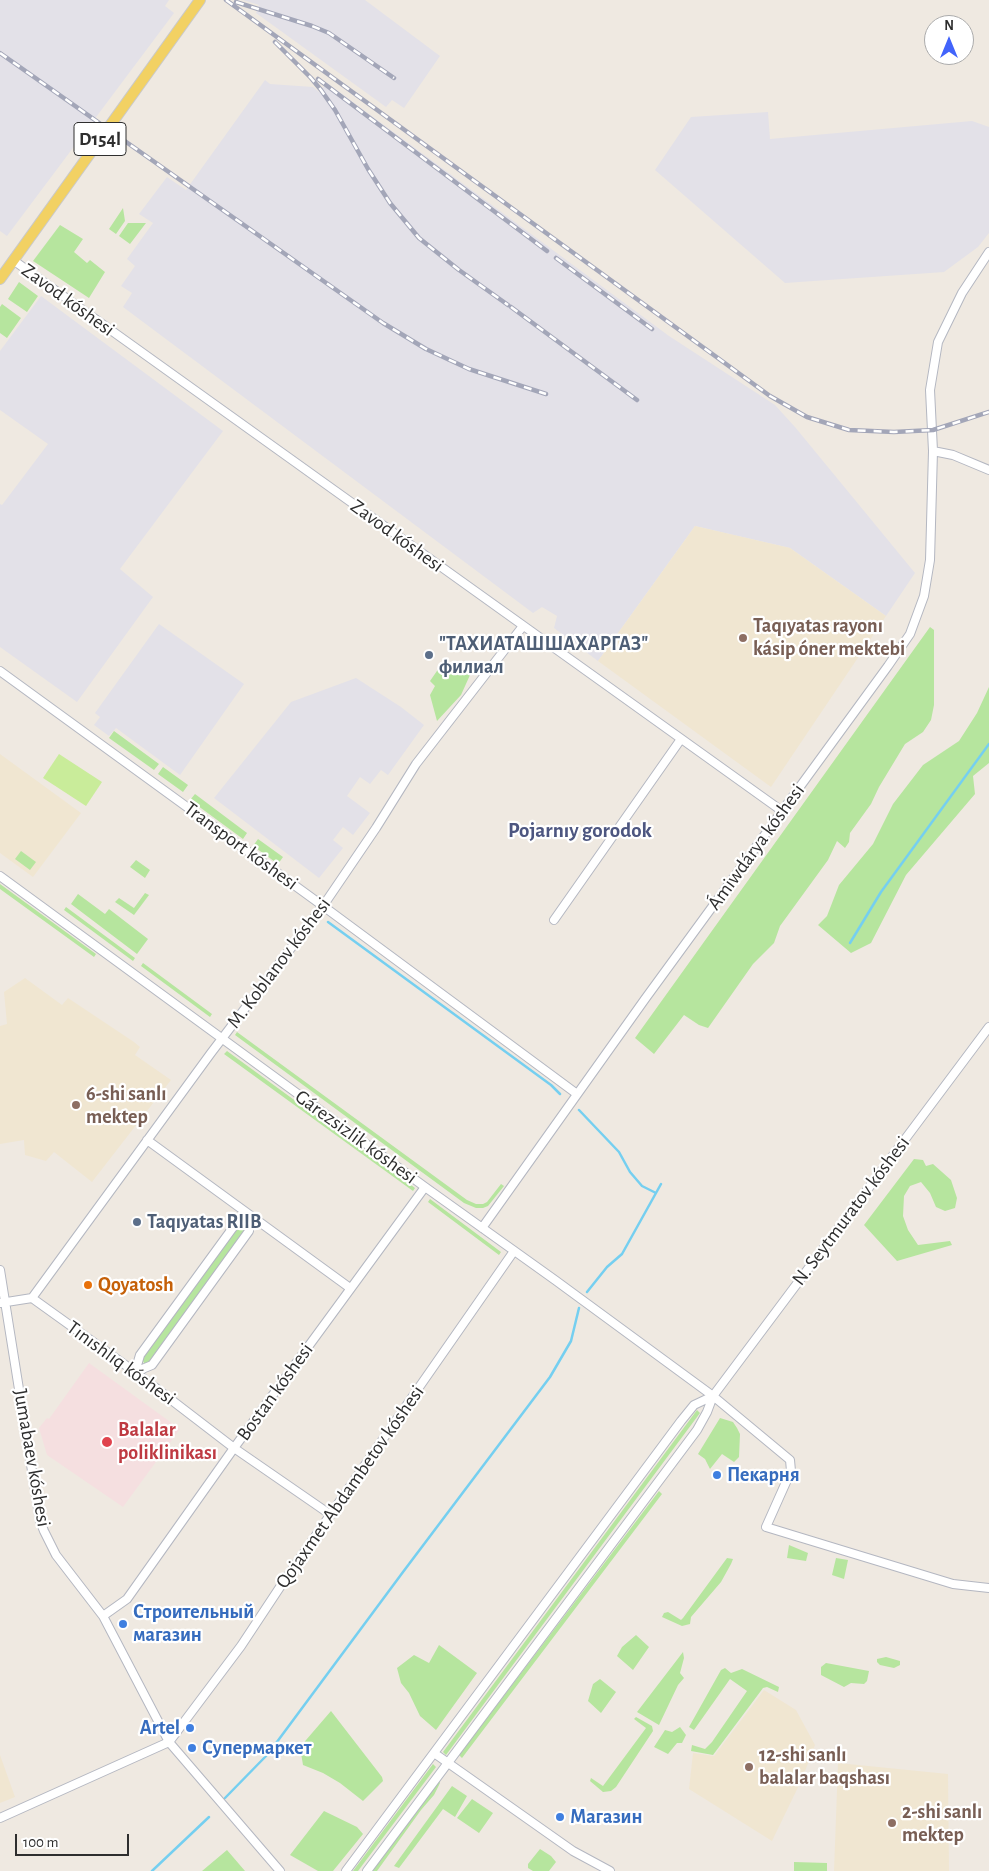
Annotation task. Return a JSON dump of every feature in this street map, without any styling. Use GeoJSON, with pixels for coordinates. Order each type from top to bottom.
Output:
{"type":"FeatureCollection","features":[{"type":"Feature","properties":{"kind":"main road","name":"D154l"},"geometry":{"type":"LineString","coordinates":[[0,279],[200,0]]}},
{"type":"Feature","properties":{"kind":"street","name":"Ámiwdárya kóshesi"},"geometry":{"type":"LineString","coordinates":[[482,1228],[910,634],[924,596],[930,560],[933,430],[930,390],[938,342],[962,293],[989,252]]}},
{"type":"Feature","properties":{"kind":"street","name":"Zavod kóshesi"},"geometry":{"type":"LineString","coordinates":[[13,260],[782,811]]}},
{"type":"Feature","properties":{"kind":"street"},"geometry":{"type":"LineString","coordinates":[[933,451],[953,456],[989,470]]}},
{"type":"Feature","properties":{"kind":"street","name":"M. Koblanov kóshesi"},"geometry":{"type":"LineString","coordinates":[[32,1298],[222,1038],[323,906],[376,828],[416,764],[523,626]]}},
{"type":"Feature","properties":{"kind":"street","name":"Transport kóshesi"},"geometry":{"type":"LineString","coordinates":[[0,671],[577,1094]]}},
{"type":"Feature","properties":{"kind":"street"},"geometry":{"type":"LineString","coordinates":[[554,920],[681,739]]}},
{"type":"Feature","properties":{"kind":"street","name":"Gárezsizlik kóshesi"},"geometry":{"type":"LineString","coordinates":[[0,876],[425,1188],[713,1396],[790,1460],[792,1471],[766,1527],[954,1584],[989,1588]]}},
{"type":"Feature","properties":{"kind":"street","name":"N. Seytmuratov kóshesi"},"geometry":{"type":"LineString","coordinates":[[713,1396],[989,1026]]}},
{"type":"Feature","properties":{"kind":"street"},"geometry":{"type":"LineString","coordinates":[[147,1140],[350,1288]]}},
{"type":"Feature","properties":{"kind":"street","name":"Bostan kóshesi"},"geometry":{"type":"LineString","coordinates":[[103,1616],[127,1599],[350,1288],[425,1188]]}},
{"type":"Feature","properties":{"kind":"street"},"geometry":{"type":"LineString","coordinates":[[135,1372],[152,1364],[158,1357],[249,1231],[250,1216]]}},
{"type":"Feature","properties":{"kind":"street"},"geometry":{"type":"LineString","coordinates":[[135,1372],[140,1354],[237,1222],[250,1216]]}},
{"type":"Feature","properties":{"kind":"street","name":"Qojaxmet Abdambetov kóshesi"},"geometry":{"type":"LineString","coordinates":[[0,1818],[170,1742],[242,1646],[282,1584],[514,1251]]}},
{"type":"Feature","properties":{"kind":"street","name":"Jumabaev kóshesi"},"geometry":{"type":"LineString","coordinates":[[0,1270],[3,1303],[40,1521],[56,1554],[103,1616],[170,1742],[280,1871]]}},
{"type":"Feature","properties":{"kind":"street"},"geometry":{"type":"LineString","coordinates":[[3,1303],[32,1298]]}},
{"type":"Feature","properties":{"kind":"street","name":"Tınıshlıq kóshesi"},"geometry":{"type":"LineString","coordinates":[[32,1298],[135,1372],[234,1448],[331,1516]]}},
{"type":"Feature","properties":{"kind":"street"},"geometry":{"type":"LineString","coordinates":[[346,1871],[681,1421],[694,1405],[713,1396]]}},
{"type":"Feature","properties":{"kind":"street"},"geometry":{"type":"LineString","coordinates":[[367,1871],[697,1430],[713,1396]]}},
{"type":"Feature","properties":{"kind":"street"},"geometry":{"type":"LineString","coordinates":[[434,1753],[573,1851],[610,1871]]}},
{"type":"Feature","properties":{"kind":"shaded area"},"geometry":{"type":"Polygon","coordinates":[[[0,0],[169,0],[165,6],[174,13],[7,236],[0,231],[0,0]]]}},
{"type":"Feature","properties":{"kind":"shaded area"},"geometry":{"type":"Polygon","coordinates":[[[243,0],[365,0],[440,56],[404,108],[392,100],[386,107],[256,13],[259,5],[243,0]]]}},
{"type":"Feature","properties":{"kind":"shaded area"},"geometry":{"type":"Polygon","coordinates":[[[265,80],[270,84],[313,87],[319,92],[327,83],[669,336],[775,405],[915,573],[886,616],[790,548],[695,526],[598,661],[554,628],[557,616],[542,607],[533,613],[123,307],[132,293],[121,286],[135,266],[127,259],[153,223],[139,214],[167,177],[186,190],[265,80]]]}},
{"type":"Feature","properties":{"kind":"shaded area"},"geometry":{"type":"Polygon","coordinates":[[[768,112],[770,139],[972,121],[989,127],[989,233],[978,247],[944,272],[785,283],[655,170],[691,117],[768,112]]]}},
{"type":"Feature","properties":{"kind":"shaded area"},"geometry":{"type":"Polygon","coordinates":[[[41,296],[223,431],[120,569],[153,597],[77,702],[0,647],[0,504],[2,505],[48,444],[0,410],[0,351],[41,296]]]}},
{"type":"Feature","properties":{"kind":"shaded area","name":"Taqıyatas rayonı kásip óner mektebi"},"geometry":{"type":"Polygon","coordinates":[[[695,526],[790,548],[886,616],[771,787],[598,661],[695,526]]]}},
{"type":"Feature","properties":{"kind":"shaded area"},"geometry":{"type":"Polygon","coordinates":[[[159,624],[244,684],[180,775],[116,728],[109,736],[94,725],[100,717],[95,713],[159,624]]]}},
{"type":"Feature","properties":{"kind":"shaded area"},"geometry":{"type":"Polygon","coordinates":[[[356,678],[401,707],[424,725],[388,775],[381,770],[370,784],[360,777],[347,796],[370,813],[353,835],[343,827],[333,840],[343,848],[319,878],[214,798],[291,702],[356,678]]]}},
{"type":"Feature","properties":{"kind":"shaded area"},"geometry":{"type":"Polygon","coordinates":[[[0,754],[81,813],[33,877],[0,853],[0,754]]]}},
{"type":"Feature","properties":{"kind":"shaded area","name":"6-shi sanlı mektep"},"geometry":{"type":"Polygon","coordinates":[[[25,978],[62,1005],[68,998],[134,1042],[140,1047],[135,1055],[171,1080],[92,1182],[54,1152],[46,1161],[25,1155],[24,1140],[0,1144],[0,1026],[7,1024],[4,992],[25,978]]]}},
{"type":"Feature","properties":{"kind":"shaded area","name":"Balalar poliklinikası"},"geometry":{"type":"Polygon","coordinates":[[[89,1363],[180,1429],[123,1507],[47,1455],[39,1428],[47,1418],[49,1419],[89,1363]]]}},
{"type":"Feature","properties":{"kind":"shaded area","name":"12-shi sanlı balalar baqshası"},"geometry":{"type":"Polygon","coordinates":[[[764,1690],[796,1710],[815,1745],[802,1779],[772,1841],[689,1789],[693,1753],[714,1756],[764,1690]]]}},
{"type":"Feature","properties":{"kind":"shaded area"},"geometry":{"type":"Polygon","coordinates":[[[0,1755],[15,1797],[0,1803],[0,1755]]]}},
{"type":"Feature","properties":{"kind":"shaded area","name":"2-shi sanlı mektep"},"geometry":{"type":"Polygon","coordinates":[[[838,1763],[948,1774],[949,1871],[834,1871],[838,1763]]]}},
{"type":"Feature","properties":{"kind":"green space"},"geometry":{"type":"Polygon","coordinates":[[[123,208],[125,221],[116,234],[109,229],[123,208]]]}},
{"type":"Feature","properties":{"kind":"green space"},"geometry":{"type":"Polygon","coordinates":[[[128,223],[146,223],[130,244],[119,236],[128,223]]]}},
{"type":"Feature","properties":{"kind":"green space"},"geometry":{"type":"Polygon","coordinates":[[[60,225],[83,239],[74,252],[87,263],[90,260],[105,272],[89,298],[33,261],[60,225]]]}},
{"type":"Feature","properties":{"kind":"green space"},"geometry":{"type":"Polygon","coordinates":[[[19,282],[38,296],[27,312],[8,299],[19,282]]]}},
{"type":"Feature","properties":{"kind":"green space"},"geometry":{"type":"Polygon","coordinates":[[[2,304],[21,318],[7,338],[0,333],[0,307],[2,304]]]}},
{"type":"Feature","properties":{"kind":"green space"},"geometry":{"type":"Polygon","coordinates":[[[930,627],[934,630],[934,705],[931,720],[923,732],[905,744],[871,804],[850,833],[849,842],[845,848],[837,841],[828,860],[780,926],[774,943],[753,964],[708,1028],[699,1025],[684,1015],[654,1054],[635,1038],[930,627]]]}},
{"type":"Feature","properties":{"kind":"green space"},"geometry":{"type":"Polygon","coordinates":[[[439,668],[449,672],[457,668],[464,669],[470,675],[461,695],[437,721],[430,695],[435,686],[430,681],[439,668]]]}},
{"type":"Feature","properties":{"kind":"green space"},"geometry":{"type":"Polygon","coordinates":[[[989,687],[989,763],[973,776],[975,794],[906,875],[871,943],[851,953],[818,925],[827,916],[839,885],[873,844],[893,804],[923,765],[959,741],[977,713],[989,687]]]}},
{"type":"Feature","properties":{"kind":"green space"},"geometry":{"type":"Polygon","coordinates":[[[114,731],[159,764],[154,770],[109,738],[114,731]]]}},
{"type":"Feature","properties":{"kind":"green space"},"geometry":{"type":"Polygon","coordinates":[[[59,754],[102,782],[86,806],[43,778],[59,754]]]}},
{"type":"Feature","properties":{"kind":"green space"},"geometry":{"type":"Polygon","coordinates":[[[163,767],[188,785],[183,792],[158,774],[163,767]]]}},
{"type":"Feature","properties":{"kind":"green space"},"geometry":{"type":"Polygon","coordinates":[[[195,794],[247,833],[243,839],[190,800],[195,794]]]}},
{"type":"Feature","properties":{"kind":"green space"},"geometry":{"type":"Polygon","coordinates":[[[258,839],[283,857],[278,864],[253,846],[258,839]]]}},
{"type":"Feature","properties":{"kind":"green space"},"geometry":{"type":"Polygon","coordinates":[[[21,851],[36,862],[30,870],[15,859],[21,851]]]}},
{"type":"Feature","properties":{"kind":"green space"},"geometry":{"type":"Polygon","coordinates":[[[136,860],[150,870],[145,878],[130,867],[136,860]]]}},
{"type":"Feature","properties":{"kind":"green space"},"geometry":{"type":"Polygon","coordinates":[[[0,884],[96,954],[94,957],[0,889],[0,884]]]}},
{"type":"Feature","properties":{"kind":"green space"},"geometry":{"type":"Polygon","coordinates":[[[145,893],[149,895],[134,915],[115,902],[119,898],[134,908],[145,893]]]}},
{"type":"Feature","properties":{"kind":"green space"},"geometry":{"type":"Polygon","coordinates":[[[78,894],[105,914],[109,909],[148,939],[137,954],[71,904],[78,894]]]}},
{"type":"Feature","properties":{"kind":"green space"},"geometry":{"type":"Polygon","coordinates":[[[66,907],[135,958],[133,961],[64,910],[66,907]]]}},
{"type":"Feature","properties":{"kind":"green space"},"geometry":{"type":"Polygon","coordinates":[[[143,963],[212,1014],[210,1017],[141,966],[143,963]]]}},
{"type":"Feature","properties":{"kind":"green space"},"geometry":{"type":"Polygon","coordinates":[[[237,1032],[467,1200],[476,1204],[483,1204],[487,1202],[501,1184],[504,1186],[488,1206],[476,1208],[464,1203],[235,1035],[237,1032]]]}},
{"type":"Feature","properties":{"kind":"green space"},"geometry":{"type":"Polygon","coordinates":[[[227,1051],[415,1188],[413,1191],[224,1054],[227,1051]]]}},
{"type":"Feature","properties":{"kind":"green space"},"geometry":{"type":"Polygon","coordinates":[[[914,1159],[923,1160],[926,1166],[933,1164],[951,1180],[957,1198],[955,1208],[945,1211],[936,1207],[930,1193],[921,1182],[910,1186],[904,1196],[903,1216],[908,1230],[918,1245],[950,1241],[952,1245],[897,1261],[864,1225],[914,1159]]]}},
{"type":"Feature","properties":{"kind":"green space"},"geometry":{"type":"Polygon","coordinates":[[[430,1199],[501,1252],[499,1255],[428,1202],[430,1199]]]}},
{"type":"Feature","properties":{"kind":"green space"},"geometry":{"type":"Polygon","coordinates":[[[243,1226],[244,1231],[148,1363],[144,1363],[142,1359],[238,1227],[243,1226]]]}},
{"type":"Feature","properties":{"kind":"green space"},"geometry":{"type":"Polygon","coordinates":[[[697,1410],[700,1413],[446,1755],[443,1752],[697,1410]]]}},
{"type":"Feature","properties":{"kind":"green space"},"geometry":{"type":"Polygon","coordinates":[[[720,1418],[733,1422],[740,1434],[739,1457],[734,1462],[722,1454],[710,1469],[705,1459],[698,1454],[720,1418]]]}},
{"type":"Feature","properties":{"kind":"green space"},"geometry":{"type":"Polygon","coordinates":[[[659,1491],[662,1494],[462,1758],[459,1755],[659,1491]]]}},
{"type":"Feature","properties":{"kind":"green space"},"geometry":{"type":"Polygon","coordinates":[[[789,1545],[808,1553],[806,1561],[787,1558],[789,1545]]]}},
{"type":"Feature","properties":{"kind":"green space"},"geometry":{"type":"Polygon","coordinates":[[[727,1558],[733,1559],[721,1582],[691,1617],[690,1624],[682,1626],[662,1617],[664,1613],[668,1612],[681,1620],[727,1558]]]}},
{"type":"Feature","properties":{"kind":"green space"},"geometry":{"type":"Polygon","coordinates":[[[836,1558],[848,1560],[844,1579],[832,1575],[836,1558]]]}},
{"type":"Feature","properties":{"kind":"green space"},"geometry":{"type":"Polygon","coordinates":[[[636,1635],[649,1647],[633,1670],[617,1656],[622,1647],[636,1635]]]}},
{"type":"Feature","properties":{"kind":"green space"},"geometry":{"type":"Polygon","coordinates":[[[439,1645],[477,1673],[436,1730],[420,1716],[409,1693],[401,1683],[397,1668],[414,1655],[429,1663],[439,1645]]]}},
{"type":"Feature","properties":{"kind":"green space"},"geometry":{"type":"Polygon","coordinates":[[[683,1652],[684,1658],[680,1673],[684,1678],[678,1685],[659,1725],[637,1712],[683,1652]]]}},
{"type":"Feature","properties":{"kind":"green space"},"geometry":{"type":"Polygon","coordinates":[[[886,1657],[900,1661],[900,1665],[894,1668],[880,1665],[877,1662],[877,1659],[886,1657]]]}},
{"type":"Feature","properties":{"kind":"green space"},"geometry":{"type":"Polygon","coordinates":[[[826,1663],[869,1671],[867,1681],[864,1684],[851,1683],[844,1687],[821,1675],[821,1667],[826,1663]]]}},
{"type":"Feature","properties":{"kind":"green space"},"geometry":{"type":"Polygon","coordinates":[[[725,1668],[731,1673],[742,1669],[779,1687],[778,1692],[767,1687],[763,1688],[713,1755],[691,1751],[692,1745],[705,1749],[712,1742],[747,1691],[730,1679],[694,1730],[689,1727],[721,1670],[725,1668]]]}},
{"type":"Feature","properties":{"kind":"green space"},"geometry":{"type":"Polygon","coordinates":[[[600,1679],[616,1692],[601,1713],[588,1701],[593,1684],[600,1679]]]}},
{"type":"Feature","properties":{"kind":"green space"},"geometry":{"type":"Polygon","coordinates":[[[331,1711],[382,1777],[383,1781],[363,1801],[340,1783],[323,1773],[303,1765],[300,1747],[331,1711]]]}},
{"type":"Feature","properties":{"kind":"green space"},"geometry":{"type":"Polygon","coordinates":[[[636,1717],[652,1726],[653,1731],[616,1787],[611,1791],[603,1792],[590,1781],[591,1778],[603,1786],[646,1728],[634,1719],[636,1717]]]}},
{"type":"Feature","properties":{"kind":"green space"},"geometry":{"type":"Polygon","coordinates":[[[680,1727],[686,1735],[682,1743],[677,1743],[668,1754],[654,1747],[665,1730],[672,1732],[680,1727]]]}},
{"type":"Feature","properties":{"kind":"green space"},"geometry":{"type":"Polygon","coordinates":[[[433,1764],[436,1767],[358,1871],[353,1871],[433,1764]]]}},
{"type":"Feature","properties":{"kind":"green space"},"geometry":{"type":"Polygon","coordinates":[[[439,1781],[440,1783],[434,1795],[377,1871],[371,1871],[439,1781]]]}},
{"type":"Feature","properties":{"kind":"green space"},"geometry":{"type":"Polygon","coordinates":[[[452,1786],[467,1796],[455,1817],[443,1809],[399,1868],[394,1866],[452,1786]]]}},
{"type":"Feature","properties":{"kind":"green space"},"geometry":{"type":"Polygon","coordinates":[[[472,1799],[493,1813],[479,1833],[457,1818],[472,1799]]]}},
{"type":"Feature","properties":{"kind":"green space"},"geometry":{"type":"Polygon","coordinates":[[[324,1811],[357,1827],[363,1834],[333,1871],[318,1871],[290,1855],[324,1811]]]}},
{"type":"Feature","properties":{"kind":"green space"},"geometry":{"type":"Polygon","coordinates":[[[540,1849],[551,1856],[556,1862],[549,1871],[533,1871],[528,1868],[528,1864],[540,1849]]]}},
{"type":"Feature","properties":{"kind":"green space"},"geometry":{"type":"Polygon","coordinates":[[[227,1850],[245,1871],[202,1871],[227,1850]]]}},
{"type":"Feature","properties":{"kind":"green space"},"geometry":{"type":"Polygon","coordinates":[[[794,1862],[827,1863],[827,1871],[794,1871],[794,1862]]]}},
{"type":"Feature","properties":{"kind":"waterway"},"geometry":{"type":"LineString","coordinates":[[850,943],[881,892],[989,744]]}},
{"type":"Feature","properties":{"kind":"waterway"},"geometry":{"type":"LineString","coordinates":[[328,922],[551,1085],[560,1094]]}},
{"type":"Feature","properties":{"kind":"waterway"},"geometry":{"type":"LineString","coordinates":[[579,1110],[619,1152],[630,1172],[642,1186],[656,1193]]}},
{"type":"Feature","properties":{"kind":"waterway"},"geometry":{"type":"LineString","coordinates":[[587,1292],[607,1267],[622,1254],[661,1184]]}},
{"type":"Feature","properties":{"kind":"waterway"},"geometry":{"type":"LineString","coordinates":[[225,1798],[268,1754],[550,1377],[571,1341],[579,1308]]}},
{"type":"Feature","properties":{"kind":"waterway"},"geometry":{"type":"LineString","coordinates":[[152,1871],[209,1817]]}},
{"type":"Feature","properties":{"kind":"railway"},"geometry":{"type":"LineString","coordinates":[[226,0],[770,396],[807,417],[849,430],[894,432],[933,430],[989,412]]}},
{"type":"Feature","properties":{"kind":"railway"},"geometry":{"type":"LineString","coordinates":[[236,2],[329,33],[394,78]]}},
{"type":"Feature","properties":{"kind":"railway"},"geometry":{"type":"LineString","coordinates":[[275,42],[321,90],[335,110],[368,169],[390,203],[419,238],[459,270],[508,305]]}},
{"type":"Feature","properties":{"kind":"railway"},"geometry":{"type":"LineString","coordinates":[[0,53],[383,323],[426,349],[469,369],[546,394]]}},
{"type":"Feature","properties":{"kind":"railway"},"geometry":{"type":"LineString","coordinates":[[318,79],[547,251]]}},
{"type":"Feature","properties":{"kind":"railway"},"geometry":{"type":"LineString","coordinates":[[556,258],[652,329]]}},
{"type":"Feature","properties":{"kind":"railway"},"geometry":{"type":"LineString","coordinates":[[511,307],[637,400]]}},
{"type":"Feature","properties":{"kind":"place","name":"Taqıyatas rayonı kásip óner mektebi"},"geometry":{"type":"Point","coordinates":[743,638]}},
{"type":"Feature","properties":{"kind":"place","name":"\"ТАХИАТАШШАХАРГАЗ\" филиал"},"geometry":{"type":"Point","coordinates":[429,655]}},
{"type":"Feature","properties":{"kind":"place","name":"6-shi sanlı mektep"},"geometry":{"type":"Point","coordinates":[76,1105]}},
{"type":"Feature","properties":{"kind":"place","name":"Taqıyatas RIIB"},"geometry":{"type":"Point","coordinates":[137,1222]}},
{"type":"Feature","properties":{"kind":"place","name":"Qoyatosh"},"geometry":{"type":"Point","coordinates":[88,1285]}},
{"type":"Feature","properties":{"kind":"place","name":"Balalar poliklinikası"},"geometry":{"type":"Point","coordinates":[107,1442]}},
{"type":"Feature","properties":{"kind":"place","name":"Пекарня"},"geometry":{"type":"Point","coordinates":[717,1475]}},
{"type":"Feature","properties":{"kind":"place","name":"Строительный магазин"},"geometry":{"type":"Point","coordinates":[123,1624]}},
{"type":"Feature","properties":{"kind":"place","name":"Artel"},"geometry":{"type":"Point","coordinates":[190,1728]}},
{"type":"Feature","properties":{"kind":"place","name":"Супермаркет"},"geometry":{"type":"Point","coordinates":[192,1748]}},
{"type":"Feature","properties":{"kind":"place","name":"12-shi sanlı balalar baqshası"},"geometry":{"type":"Point","coordinates":[749,1767]}},
{"type":"Feature","properties":{"kind":"place","name":"Магазин"},"geometry":{"type":"Point","coordinates":[560,1817]}},
{"type":"Feature","properties":{"kind":"place","name":"2-shi sanlı mektep"},"geometry":{"type":"Point","coordinates":[892,1823]}},
{"type":"Feature","properties":{"kind":"district","name":"Pojarnıy gorodok"},"geometry":{"type":"Point","coordinates":[580,831]}}]}
